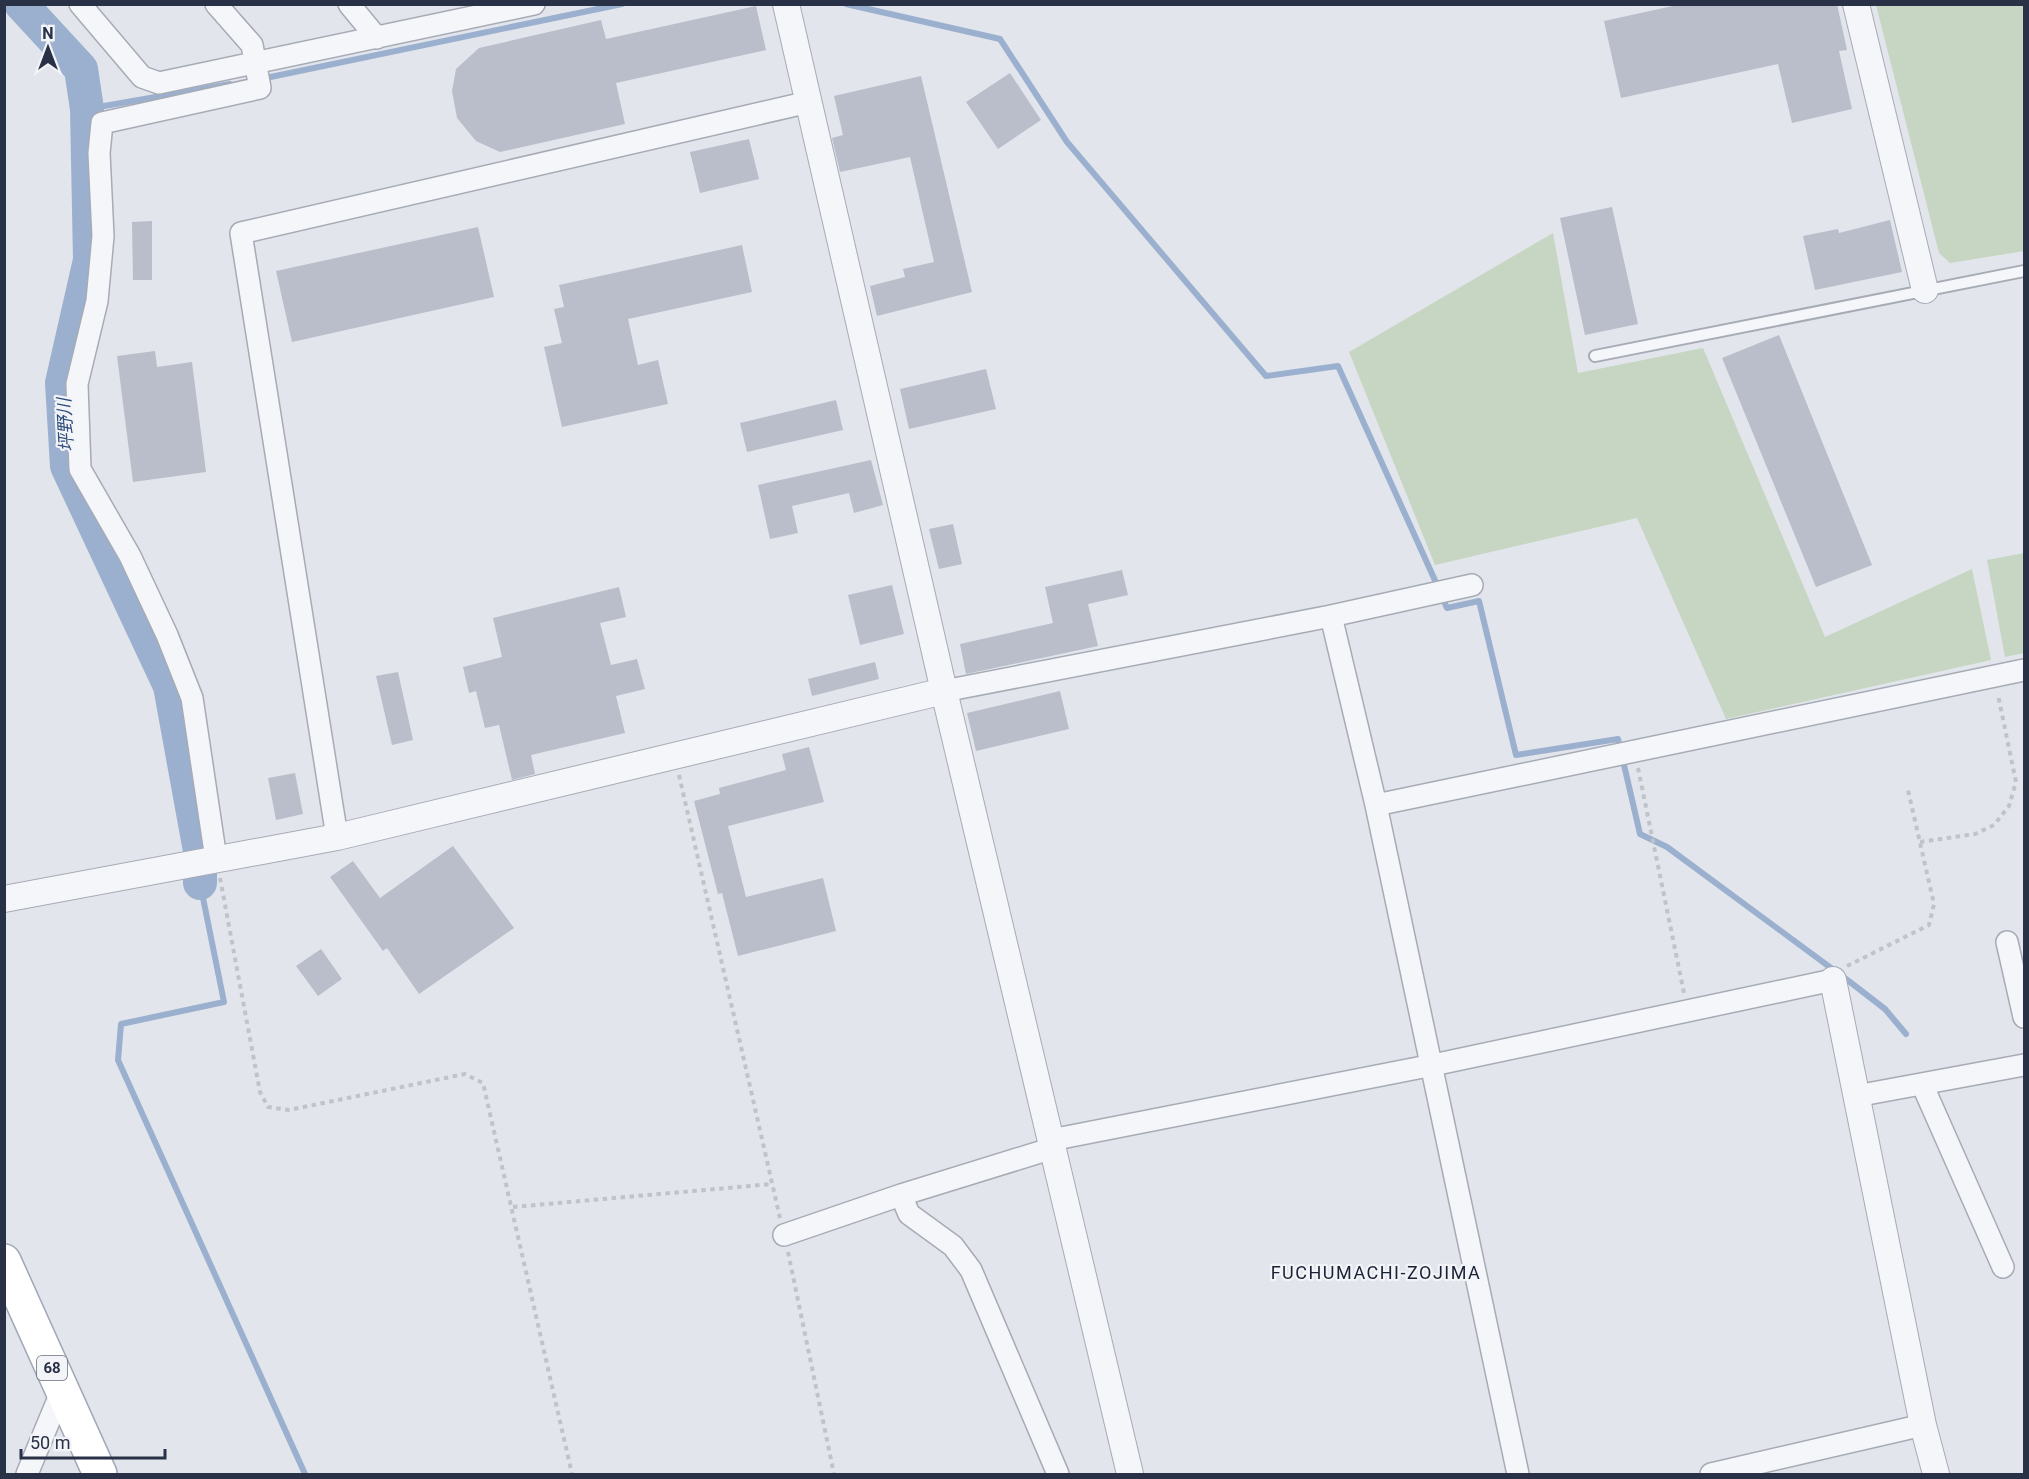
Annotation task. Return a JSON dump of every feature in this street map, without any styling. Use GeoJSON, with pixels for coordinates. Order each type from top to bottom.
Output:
{"type":"FeatureCollection","features":[{"type":"Feature","properties":{"kind":"main road","name":"68"},"geometry":{"type":"LineString","coordinates":[[4,1261],[100,1474]]}},
{"type":"Feature","properties":{"kind":"street"},"geometry":{"type":"LineString","coordinates":[[80,4],[142,77],[159,82],[377,38],[485,10],[534,4]]}},
{"type":"Feature","properties":{"kind":"street"},"geometry":{"type":"LineString","coordinates":[[216,4],[252,45],[260,88],[102,123],[99,153],[102,247],[97,301],[77,384],[80,469],[130,556],[167,635],[192,698],[216,859]]}},
{"type":"Feature","properties":{"kind":"street"},"geometry":{"type":"LineString","coordinates":[[349,4],[377,38]]}},
{"type":"Feature","properties":{"kind":"street"},"geometry":{"type":"LineString","coordinates":[[786,4],[944,692],[1130,1474]]}},
{"type":"Feature","properties":{"kind":"street"},"geometry":{"type":"LineString","coordinates":[[1856,4],[1925,290]]}},
{"type":"Feature","properties":{"kind":"street"},"geometry":{"type":"LineString","coordinates":[[337,837],[241,233],[809,102]]}},
{"type":"Feature","properties":{"kind":"street"},"geometry":{"type":"LineString","coordinates":[[4,899],[337,837],[944,692],[1331,616],[1472,585]]}},
{"type":"Feature","properties":{"kind":"street"},"geometry":{"type":"LineString","coordinates":[[1331,616],[1377,805],[1518,1474]]}},
{"type":"Feature","properties":{"kind":"street"},"geometry":{"type":"LineString","coordinates":[[1377,805],[2025,670]]}},
{"type":"Feature","properties":{"kind":"street"},"geometry":{"type":"LineString","coordinates":[[2007,942],[2025,1017]]}},
{"type":"Feature","properties":{"kind":"street"},"geometry":{"type":"LineString","coordinates":[[784,1235],[1052,1144],[1833,980],[1923,1425],[1936,1474]]}},
{"type":"Feature","properties":{"kind":"street"},"geometry":{"type":"LineString","coordinates":[[1856,1096],[2025,1065]]}},
{"type":"Feature","properties":{"kind":"street"},"geometry":{"type":"LineString","coordinates":[[1922,1084],[2003,1267]]}},
{"type":"Feature","properties":{"kind":"street"},"geometry":{"type":"LineString","coordinates":[[901,1195],[909,1214],[953,1246],[971,1270],[1058,1474]]}},
{"type":"Feature","properties":{"kind":"street"},"geometry":{"type":"LineString","coordinates":[[27,1474],[62,1390]]}},
{"type":"Feature","properties":{"kind":"street"},"geometry":{"type":"LineString","coordinates":[[1711,1474],[1923,1425]]}},
{"type":"Feature","properties":{"kind":"lane"},"geometry":{"type":"LineString","coordinates":[[1595,356],[2025,272]]}},
{"type":"Feature","properties":{"kind":"path"},"geometry":{"type":"LineString","coordinates":[[1920,842],[1975,834],[1994,825],[2009,806],[2016,782],[1995,676]]}},
{"type":"Feature","properties":{"kind":"path"},"geometry":{"type":"LineString","coordinates":[[1634,750],[1688,1010]]}},
{"type":"Feature","properties":{"kind":"path"},"geometry":{"type":"LineString","coordinates":[[675,758],[784,1235],[834,1474]]}},
{"type":"Feature","properties":{"kind":"path"},"geometry":{"type":"LineString","coordinates":[[1833,980],[1849,964],[1929,925],[1934,904],[1908,790]]}},
{"type":"Feature","properties":{"kind":"path"},"geometry":{"type":"LineString","coordinates":[[216,859],[260,1092],[268,1107],[289,1110],[465,1074],[483,1083],[572,1474]]}},
{"type":"Feature","properties":{"kind":"path"},"geometry":{"type":"LineString","coordinates":[[513,1207],[772,1184]]}},
{"type":"Feature","properties":{"kind":"green space"},"geometry":{"type":"Polygon","coordinates":[[[1876,5],[2024,5],[2024,251],[1950,263],[1939,253],[1876,5]]]}},
{"type":"Feature","properties":{"kind":"green space"},"geometry":{"type":"Polygon","coordinates":[[[1553,233],[1578,373],[1703,348],[1825,637],[1972,569],[1991,660],[1726,719],[1637,518],[1435,565],[1349,352],[1553,233]]]}},
{"type":"Feature","properties":{"kind":"green space"},"geometry":{"type":"Polygon","coordinates":[[[2024,553],[2024,653],[2005,657],[1987,560],[2024,553]]]}},
{"type":"Feature","properties":{"kind":"building"},"geometry":{"type":"Polygon","coordinates":[[[1682,4],[1837,4],[1847,50],[1839,51],[1852,109],[1792,123],[1778,64],[1621,98],[1604,21],[1682,4]]]}},
{"type":"Feature","properties":{"kind":"building"},"geometry":{"type":"Polygon","coordinates":[[[756,6],[766,50],[616,83],[625,124],[500,152],[476,141],[457,118],[452,91],[456,69],[479,48],[601,20],[606,39],[756,6]]]}},
{"type":"Feature","properties":{"kind":"building"},"geometry":{"type":"Polygon","coordinates":[[[1010,73],[1041,120],[998,149],[966,102],[1010,73]]]}},
{"type":"Feature","properties":{"kind":"building"},"geometry":{"type":"Polygon","coordinates":[[[921,76],[972,292],[877,316],[870,286],[905,277],[903,269],[934,262],[910,157],[840,172],[832,138],[843,135],[834,96],[921,76]]]}},
{"type":"Feature","properties":{"kind":"building"},"geometry":{"type":"Polygon","coordinates":[[[749,139],[759,179],[700,193],[690,152],[749,139]]]}},
{"type":"Feature","properties":{"kind":"building"},"geometry":{"type":"Polygon","coordinates":[[[1612,207],[1638,324],[1585,335],[1560,218],[1612,207]]]}},
{"type":"Feature","properties":{"kind":"building"},"geometry":{"type":"Polygon","coordinates":[[[1890,220],[1902,272],[1815,290],[1803,236],[1838,229],[1839,233],[1890,220]]]}},
{"type":"Feature","properties":{"kind":"building"},"geometry":{"type":"Polygon","coordinates":[[[152,221],[152,280],[133,280],[132,222],[152,221]]]}},
{"type":"Feature","properties":{"kind":"building"},"geometry":{"type":"Polygon","coordinates":[[[478,227],[494,297],[292,342],[276,271],[478,227]]]}},
{"type":"Feature","properties":{"kind":"building"},"geometry":{"type":"Polygon","coordinates":[[[742,245],[752,292],[628,319],[638,365],[658,360],[668,404],[562,427],[544,347],[562,343],[554,309],[564,307],[559,285],[742,245]]]}},
{"type":"Feature","properties":{"kind":"building"},"geometry":{"type":"Polygon","coordinates":[[[1779,335],[1872,565],[1816,587],[1722,358],[1779,335]]]}},
{"type":"Feature","properties":{"kind":"building"},"geometry":{"type":"Polygon","coordinates":[[[155,351],[157,367],[192,362],[206,472],[133,482],[117,356],[155,351]]]}},
{"type":"Feature","properties":{"kind":"building"},"geometry":{"type":"Polygon","coordinates":[[[986,369],[996,409],[909,429],[900,389],[986,369]]]}},
{"type":"Feature","properties":{"kind":"building"},"geometry":{"type":"Polygon","coordinates":[[[836,400],[843,430],[747,452],[740,423],[836,400]]]}},
{"type":"Feature","properties":{"kind":"building"},"geometry":{"type":"Polygon","coordinates":[[[871,460],[883,505],[854,513],[849,493],[792,506],[798,533],[770,539],[758,485],[871,460]]]}},
{"type":"Feature","properties":{"kind":"building"},"geometry":{"type":"Polygon","coordinates":[[[953,524],[962,564],[939,569],[929,529],[953,524]]]}},
{"type":"Feature","properties":{"kind":"building"},"geometry":{"type":"Polygon","coordinates":[[[1122,570],[1128,595],[1088,604],[1098,646],[966,674],[960,644],[1053,623],[1045,587],[1122,570]]]}},
{"type":"Feature","properties":{"kind":"building"},"geometry":{"type":"Polygon","coordinates":[[[892,585],[904,634],[860,645],[848,595],[892,585]]]}},
{"type":"Feature","properties":{"kind":"building"},"geometry":{"type":"Polygon","coordinates":[[[619,587],[626,617],[600,623],[611,665],[637,659],[645,689],[616,696],[625,733],[531,755],[535,774],[512,780],[499,725],[485,728],[476,691],[469,693],[463,667],[502,657],[493,618],[619,587]]]}},
{"type":"Feature","properties":{"kind":"building"},"geometry":{"type":"Polygon","coordinates":[[[875,662],[879,679],[812,696],[808,679],[875,662]]]}},
{"type":"Feature","properties":{"kind":"building"},"geometry":{"type":"Polygon","coordinates":[[[398,672],[413,740],[392,745],[376,676],[398,672]]]}},
{"type":"Feature","properties":{"kind":"building"},"geometry":{"type":"Polygon","coordinates":[[[1060,691],[1069,729],[976,751],[967,713],[1060,691]]]}},
{"type":"Feature","properties":{"kind":"building"},"geometry":{"type":"Polygon","coordinates":[[[809,747],[824,802],[728,826],[746,897],[823,878],[836,931],[738,956],[722,893],[718,894],[694,801],[720,794],[719,788],[786,770],[782,754],[809,747]]]}},
{"type":"Feature","properties":{"kind":"building"},"geometry":{"type":"Polygon","coordinates":[[[295,773],[303,814],[276,820],[268,778],[295,773]]]}},
{"type":"Feature","properties":{"kind":"building"},"geometry":{"type":"Polygon","coordinates":[[[453,846],[514,928],[419,994],[387,948],[383,951],[330,877],[353,861],[380,898],[453,846]]]}},
{"type":"Feature","properties":{"kind":"building"},"geometry":{"type":"Polygon","coordinates":[[[321,949],[342,979],[318,996],[296,966],[321,949]]]}},
{"type":"Feature","properties":{"kind":"waterway","name":"坪野川"},"geometry":{"type":"LineString","coordinates":[[21,4],[81,69],[87,109],[90,260],[62,383],[67,466],[170,686],[200,851],[200,883]]}},
{"type":"Feature","properties":{"kind":"waterway"},"geometry":{"type":"LineString","coordinates":[[261,79],[622,4]]}},
{"type":"Feature","properties":{"kind":"waterway"},"geometry":{"type":"LineString","coordinates":[[846,4],[1000,39],[1067,142],[1266,376],[1338,366],[1438,587]]}},
{"type":"Feature","properties":{"kind":"waterway"},"geometry":{"type":"LineString","coordinates":[[87,109],[230,84]]}},
{"type":"Feature","properties":{"kind":"waterway"},"geometry":{"type":"LineString","coordinates":[[1442,597],[1447,608],[1479,601],[1516,755],[1618,739],[1640,834],[1667,847],[1850,982],[1885,1009],[1906,1034]]}},
{"type":"Feature","properties":{"kind":"waterway"},"geometry":{"type":"LineString","coordinates":[[200,883],[224,1002],[121,1024],[118,1060],[305,1474]]}},
{"type":"Feature","properties":{"kind":"district","name":"FUCHUMACHI-ZOJIMA"},"geometry":{"type":"Point","coordinates":[1376,1272]}}]}
